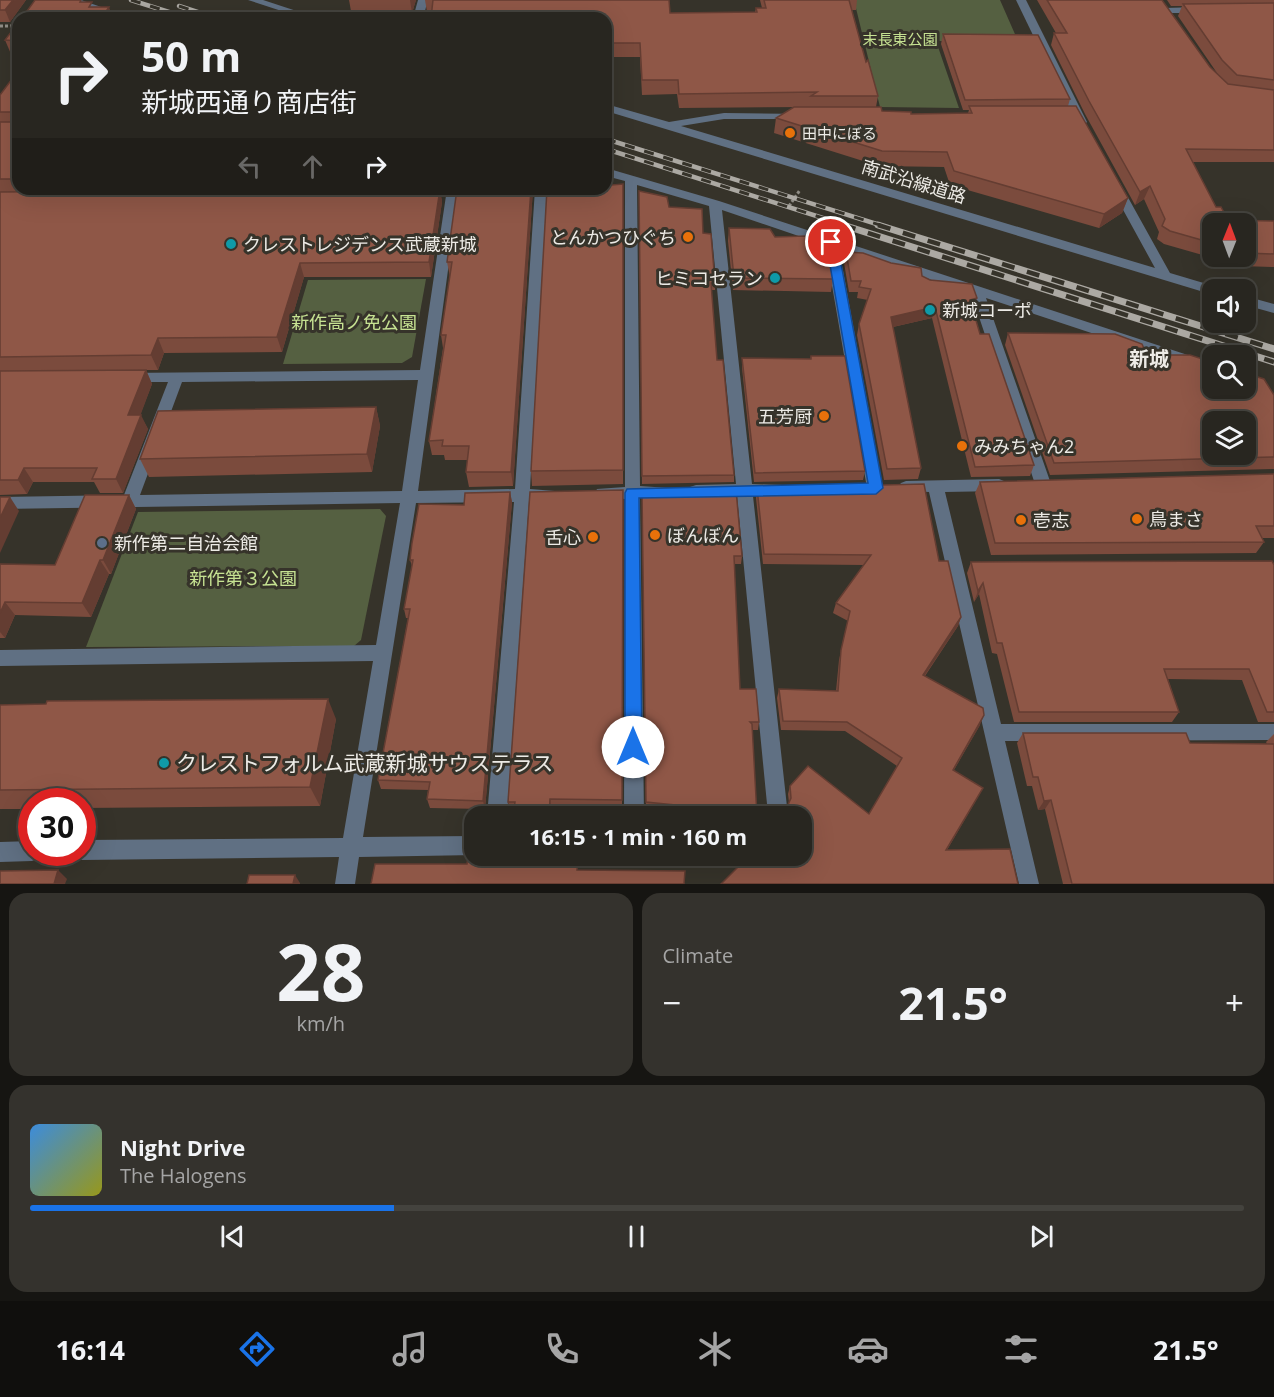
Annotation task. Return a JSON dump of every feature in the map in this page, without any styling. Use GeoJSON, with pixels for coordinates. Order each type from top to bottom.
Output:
{"type":"FeatureCollection","features":[{"type":"Feature","properties":{"kind":"street"},"geometry":{"type":"LineString","coordinates":[[71,0],[109,12]]}},
{"type":"Feature","properties":{"kind":"street"},"geometry":{"type":"LineString","coordinates":[[253,0],[293,12]]}},
{"type":"Feature","properties":{"kind":"street"},"geometry":{"type":"LineString","coordinates":[[1022,0],[1071,115],[1089,136]]}},
{"type":"Feature","properties":{"kind":"street"},"geometry":{"type":"LineString","coordinates":[[1160,0],[1169,15],[1209,10]]}},
{"type":"Feature","properties":{"kind":"street","name":"南武沿線道路"},"geometry":{"type":"LineString","coordinates":[[612,108],[1202,287]]}},
{"type":"Feature","properties":{"kind":"street"},"geometry":{"type":"LineString","coordinates":[[666,124],[724,116],[807,116]]}},
{"type":"Feature","properties":{"kind":"street"},"geometry":{"type":"LineString","coordinates":[[612,173],[715,204],[1202,365]]}},
{"type":"Feature","properties":{"kind":"street"},"geometry":{"type":"LineString","coordinates":[[1111,177],[1164,275]]}},
{"type":"Feature","properties":{"kind":"street"},"geometry":{"type":"LineString","coordinates":[[632,180],[634,806]]}},
{"type":"Feature","properties":{"kind":"street"},"geometry":{"type":"LineString","coordinates":[[345,884],[409,496],[448,195]]}},
{"type":"Feature","properties":{"kind":"street"},"geometry":{"type":"LineString","coordinates":[[498,806],[522,495],[541,195]]}},
{"type":"Feature","properties":{"kind":"street"},"geometry":{"type":"LineString","coordinates":[[715,204],[777,806]]}},
{"type":"Feature","properties":{"kind":"street"},"geometry":{"type":"LineString","coordinates":[[831,242],[870,488],[1037,484],[976,290]]}},
{"type":"Feature","properties":{"kind":"street"},"geometry":{"type":"LineString","coordinates":[[1256,303],[1274,309]]}},
{"type":"Feature","properties":{"kind":"street"},"geometry":{"type":"LineString","coordinates":[[118,377],[426,375]]}},
{"type":"Feature","properties":{"kind":"street"},"geometry":{"type":"LineString","coordinates":[[130,501],[177,377]]}},
{"type":"Feature","properties":{"kind":"street"},"geometry":{"type":"LineString","coordinates":[[936,487],[960,564],[994,733],[1029,884]]}},
{"type":"Feature","properties":{"kind":"street"},"geometry":{"type":"LineString","coordinates":[[588,494],[798,489]]}},
{"type":"Feature","properties":{"kind":"street"},"geometry":{"type":"LineString","coordinates":[[0,503],[566,494]]}},
{"type":"Feature","properties":{"kind":"street"},"geometry":{"type":"LineString","coordinates":[[0,658],[383,653]]}},
{"type":"Feature","properties":{"kind":"street"},"geometry":{"type":"LineString","coordinates":[[994,733],[1274,732]]}},
{"type":"Feature","properties":{"kind":"street"},"geometry":{"type":"LineString","coordinates":[[96,850],[464,846]]}},
{"type":"Feature","properties":{"kind":"street"},"geometry":{"type":"LineString","coordinates":[[0,852],[18,851]]}},
{"type":"Feature","properties":{"kind":"green space","name":"末長東公園"},"geometry":{"type":"Polygon","coordinates":[[[854,0],[1000,0],[1018,41],[936,41],[959,108],[880,107],[854,0]]]}},
{"type":"Feature","properties":{"kind":"green space","name":"新作高ノ免公園"},"geometry":{"type":"Polygon","coordinates":[[[426,279],[412,357],[402,363],[283,364],[308,280],[426,279]]]}},
{"type":"Feature","properties":{"kind":"green space","name":"新作第３公園"},"geometry":{"type":"Polygon","coordinates":[[[380,509],[386,516],[361,640],[354,646],[86,647],[138,512],[380,509]]]}},
{"type":"Feature","properties":{"kind":"building"},"geometry":{"type":"Polygon","coordinates":[[[0,0],[13,0],[5,10],[0,10],[0,0]]]}},
{"type":"Feature","properties":{"kind":"building"},"geometry":{"type":"Polygon","coordinates":[[[35,0],[81,0],[80,2],[92,2],[89,7],[109,7],[106,12],[26,12],[35,0]]]}},
{"type":"Feature","properties":{"kind":"building"},"geometry":{"type":"Polygon","coordinates":[[[433,0],[669,0],[670,13],[757,12],[756,8],[766,8],[764,0],[849,0],[878,96],[811,96],[817,92],[679,94],[678,80],[642,80],[640,43],[612,43],[612,12],[432,12],[433,0]]]}},
{"type":"Feature","properties":{"kind":"building"},"geometry":{"type":"Polygon","coordinates":[[[1047,0],[1162,0],[1210,67],[1228,84],[1274,90],[1274,150],[1186,149],[1216,207],[1221,207],[1224,213],[1202,213],[1202,240],[1170,231],[1162,226],[1165,219],[1150,186],[1140,192],[1054,33],[1067,33],[1047,0]]]}},
{"type":"Feature","properties":{"kind":"building"},"geometry":{"type":"Polygon","coordinates":[[[1274,3],[1274,80],[1237,75],[1222,60],[1183,4],[1274,3]]]}},
{"type":"Feature","properties":{"kind":"building"},"geometry":{"type":"Polygon","coordinates":[[[12,31],[12,41],[5,40],[12,31]]]}},
{"type":"Feature","properties":{"kind":"building"},"geometry":{"type":"Polygon","coordinates":[[[943,34],[1038,35],[1070,99],[965,100],[943,34]]]}},
{"type":"Feature","properties":{"kind":"building"},"geometry":{"type":"Polygon","coordinates":[[[12,79],[12,112],[0,112],[0,95],[12,79]]]}},
{"type":"Feature","properties":{"kind":"building"},"geometry":{"type":"Polygon","coordinates":[[[969,106],[1076,106],[1128,198],[1104,214],[954,171],[947,152],[882,151],[776,118],[794,107],[881,107],[882,111],[911,112],[911,114],[972,113],[969,106]]]}},
{"type":"Feature","properties":{"kind":"building"},"geometry":{"type":"Polygon","coordinates":[[[0,122],[11,122],[12,179],[0,179],[0,122]]]}},
{"type":"Feature","properties":{"kind":"building"},"geometry":{"type":"Polygon","coordinates":[[[623,184],[623,470],[531,471],[547,195],[612,195],[612,185],[623,184]]]}},
{"type":"Feature","properties":{"kind":"building"},"geometry":{"type":"Polygon","coordinates":[[[639,191],[667,197],[669,207],[702,209],[703,233],[711,234],[715,283],[711,283],[717,360],[723,360],[734,475],[642,476],[639,191]]]}},
{"type":"Feature","properties":{"kind":"building"},"geometry":{"type":"Polygon","coordinates":[[[0,192],[12,192],[12,195],[439,195],[429,262],[300,263],[277,337],[158,338],[151,355],[0,357],[0,192]]]}},
{"type":"Feature","properties":{"kind":"building"},"geometry":{"type":"Polygon","coordinates":[[[456,195],[531,195],[511,472],[466,472],[469,446],[442,446],[443,440],[429,441],[446,335],[441,335],[452,262],[447,262],[456,195]]]}},
{"type":"Feature","properties":{"kind":"building"},"geometry":{"type":"Polygon","coordinates":[[[1256,221],[1274,221],[1274,254],[1256,253],[1256,221]]]}},
{"type":"Feature","properties":{"kind":"building","name":"ヒミコセラン"},"geometry":{"type":"Polygon","coordinates":[[[729,228],[770,229],[775,237],[821,238],[821,249],[828,249],[833,279],[734,278],[729,228]]]}},
{"type":"Feature","properties":{"kind":"building"},"geometry":{"type":"Polygon","coordinates":[[[846,252],[863,253],[891,263],[921,268],[922,276],[930,280],[972,284],[977,298],[970,300],[980,334],[989,334],[1034,465],[975,467],[935,307],[891,317],[921,468],[887,469],[859,324],[871,289],[859,287],[861,281],[851,281],[846,252]]]}},
{"type":"Feature","properties":{"kind":"building"},"geometry":{"type":"Polygon","coordinates":[[[1008,333],[1115,334],[1142,344],[1147,355],[1190,355],[1202,359],[1202,399],[1256,399],[1256,376],[1264,379],[1274,395],[1274,457],[1256,457],[1256,411],[1202,411],[1202,459],[1054,463],[1008,333]]]}},
{"type":"Feature","properties":{"kind":"building"},"geometry":{"type":"Polygon","coordinates":[[[811,356],[845,356],[865,471],[755,473],[742,358],[811,359],[811,356]]]}},
{"type":"Feature","properties":{"kind":"building"},"geometry":{"type":"Polygon","coordinates":[[[146,370],[128,415],[141,415],[116,479],[92,479],[97,468],[24,468],[18,480],[0,480],[0,371],[146,370]]]}},
{"type":"Feature","properties":{"kind":"building"},"geometry":{"type":"Polygon","coordinates":[[[376,407],[367,454],[140,459],[158,411],[376,407]]]}},
{"type":"Feature","properties":{"kind":"building"},"geometry":{"type":"Polygon","coordinates":[[[1274,474],[1274,526],[1256,526],[1264,542],[995,543],[980,482],[1274,474]]]}},
{"type":"Feature","properties":{"kind":"building"},"geometry":{"type":"Polygon","coordinates":[[[924,484],[939,561],[948,561],[961,617],[923,675],[983,708],[984,715],[953,770],[983,788],[946,850],[1010,849],[1018,884],[721,884],[739,866],[812,866],[812,806],[787,806],[791,798],[790,786],[808,766],[869,814],[902,758],[847,722],[783,721],[779,689],[838,691],[841,650],[850,611],[836,603],[871,555],[764,554],[757,488],[924,484]]]}},
{"type":"Feature","properties":{"kind":"building"},"geometry":{"type":"Polygon","coordinates":[[[623,490],[622,800],[550,799],[550,806],[514,806],[515,802],[508,802],[530,492],[623,490]]]}},
{"type":"Feature","properties":{"kind":"building"},"geometry":{"type":"Polygon","coordinates":[[[736,490],[742,556],[734,556],[740,689],[756,689],[759,722],[750,722],[752,724],[756,806],[675,806],[646,802],[642,492],[736,490]]]}},
{"type":"Feature","properties":{"kind":"building"},"geometry":{"type":"Polygon","coordinates":[[[510,492],[483,801],[427,799],[430,782],[378,780],[410,609],[404,609],[413,560],[410,560],[419,504],[464,505],[465,493],[510,492]]]}},
{"type":"Feature","properties":{"kind":"building"},"geometry":{"type":"Polygon","coordinates":[[[85,495],[129,495],[103,560],[100,560],[82,603],[5,602],[0,613],[0,564],[55,565],[85,495]]]}},
{"type":"Feature","properties":{"kind":"building"},"geometry":{"type":"Polygon","coordinates":[[[0,497],[10,497],[0,518],[0,497]]]}},
{"type":"Feature","properties":{"kind":"building"},"geometry":{"type":"Polygon","coordinates":[[[1272,561],[1274,565],[1274,712],[1267,712],[1249,669],[1164,669],[1179,712],[1019,712],[1002,643],[997,643],[983,583],[978,591],[971,562],[1272,561]]]}},
{"type":"Feature","properties":{"kind":"building","name":"クレストフォルム武蔵新城サウステラス"},"geometry":{"type":"Polygon","coordinates":[[[328,699],[310,787],[18,788],[18,790],[0,790],[0,705],[46,704],[47,701],[328,699]]]}},
{"type":"Feature","properties":{"kind":"building"},"geometry":{"type":"Polygon","coordinates":[[[1023,733],[1186,733],[1190,743],[1274,744],[1274,884],[1072,884],[1051,800],[1044,801],[1038,777],[1033,777],[1023,733]]]}},
{"type":"Feature","properties":{"kind":"building"},"geometry":{"type":"Polygon","coordinates":[[[375,864],[577,866],[577,870],[685,871],[684,884],[371,884],[375,864]]]}},
{"type":"Feature","properties":{"kind":"building"},"geometry":{"type":"Polygon","coordinates":[[[58,870],[54,884],[0,884],[0,871],[58,870]]]}},
{"type":"Feature","properties":{"kind":"building"},"geometry":{"type":"Polygon","coordinates":[[[249,875],[295,875],[293,884],[247,884],[249,875]]]}},
{"type":"Feature","properties":{"kind":"railway"},"geometry":{"type":"LineString","coordinates":[[131,0],[169,12]]}},
{"type":"Feature","properties":{"kind":"railway"},"geometry":{"type":"LineString","coordinates":[[179,6],[198,12]]}},
{"type":"Feature","properties":{"kind":"railway"},"geometry":{"type":"LineString","coordinates":[[612,141],[883,226]]}},
{"type":"Feature","properties":{"kind":"railway"},"geometry":{"type":"LineString","coordinates":[[612,151],[848,226]]}},
{"type":"Feature","properties":{"kind":"railway"},"geometry":{"type":"LineString","coordinates":[[843,225],[1274,362]]}},
{"type":"Feature","properties":{"kind":"railway"},"geometry":{"type":"LineString","coordinates":[[878,225],[1274,349]]}},
{"type":"Feature","properties":{"kind":"place","name":"田中にぼる"},"geometry":{"type":"Point","coordinates":[790,133]}},
{"type":"Feature","properties":{"kind":"place","name":"とんかつひぐち"},"geometry":{"type":"Point","coordinates":[688,237]}},
{"type":"Feature","properties":{"kind":"place","name":"クレストレジデンス武蔵新城"},"geometry":{"type":"Point","coordinates":[231,244]}},
{"type":"Feature","properties":{"kind":"place","name":"ヒミコセラン"},"geometry":{"type":"Point","coordinates":[775,278]}},
{"type":"Feature","properties":{"kind":"place","name":"新城コーポ"},"geometry":{"type":"Point","coordinates":[930,310]}},
{"type":"Feature","properties":{"kind":"place","name":"五芳厨"},"geometry":{"type":"Point","coordinates":[824,416]}},
{"type":"Feature","properties":{"kind":"place","name":"みみちゃん2"},"geometry":{"type":"Point","coordinates":[962,446]}},
{"type":"Feature","properties":{"kind":"place","name":"鳥まさ"},"geometry":{"type":"Point","coordinates":[1137,519]}},
{"type":"Feature","properties":{"kind":"place","name":"壱志"},"geometry":{"type":"Point","coordinates":[1021,520]}},
{"type":"Feature","properties":{"kind":"place","name":"ぼんぼん"},"geometry":{"type":"Point","coordinates":[655,535]}},
{"type":"Feature","properties":{"kind":"place","name":"舌心"},"geometry":{"type":"Point","coordinates":[593,537]}},
{"type":"Feature","properties":{"kind":"place","name":"新作第二自治会館"},"geometry":{"type":"Point","coordinates":[102,543]}},
{"type":"Feature","properties":{"kind":"place","name":"クレストフォルム武蔵新城サウステラス"},"geometry":{"type":"Point","coordinates":[164,763]}},
{"type":"Feature","properties":{"kind":"district","name":"新城"},"geometry":{"type":"Point","coordinates":[1149,358]}},
{"type":"Feature","properties":{"kind":"route"},"geometry":{"type":"LineString","coordinates":[[633,747],[632,493],[876,488],[831,242]]}}]}
